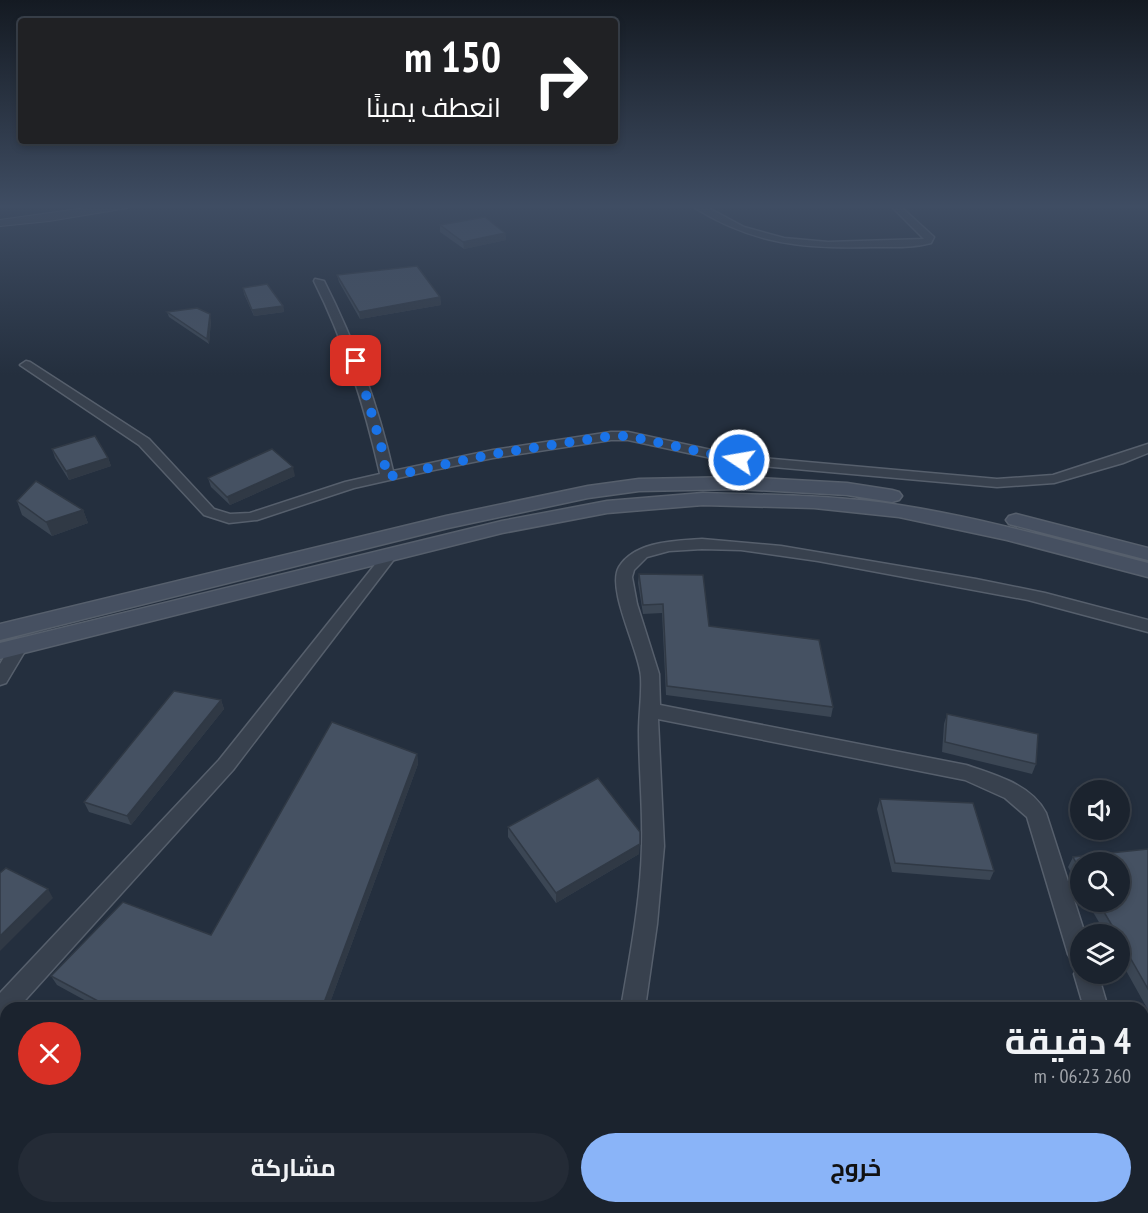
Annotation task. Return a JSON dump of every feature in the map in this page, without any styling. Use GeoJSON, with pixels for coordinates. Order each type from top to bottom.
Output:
{"type":"FeatureCollection","features":[{"type":"Feature","properties":{"kind":"main road"},"geometry":{"type":"LineString","coordinates":[[0,632],[512,506],[639,485],[738,483],[847,489],[915,499],[1002,517],[1148,554]]}},
{"type":"Feature","properties":{"kind":"main road"},"geometry":{"type":"LineString","coordinates":[[10,648],[502,527],[607,507],[714,499],[814,502],[899,511],[1009,534],[1148,570]]}},
{"type":"Feature","properties":{"kind":"street"},"geometry":{"type":"LineString","coordinates":[[319,281],[340,320],[356,361],[381,445],[387,477]]}},
{"type":"Feature","properties":{"kind":"street"},"geometry":{"type":"LineString","coordinates":[[26,365],[144,442],[209,512],[222,518],[252,517],[329,491],[493,454],[611,436],[628,436],[739,460],[997,483],[1054,479],[1118,460],[1148,448]]}},
{"type":"Feature","properties":{"kind":"street"},"geometry":{"type":"LineString","coordinates":[[738,483],[739,460]]}},
{"type":"Feature","properties":{"kind":"street"},"geometry":{"type":"LineString","coordinates":[[634,1002],[646,924],[653,846],[648,761],[650,674],[627,598],[624,576],[626,568],[641,555],[668,547],[740,545],[807,554],[1013,591],[1148,626]]}},
{"type":"Feature","properties":{"kind":"street"},"geometry":{"type":"LineString","coordinates":[[7,1002],[226,765],[390,555]]}},
{"type":"Feature","properties":{"kind":"street"},"geometry":{"type":"LineString","coordinates":[[0,679],[10,648]]}},
{"type":"Feature","properties":{"kind":"street"},"geometry":{"type":"LineString","coordinates":[[649,710],[966,772],[1002,785],[1022,797],[1036,813],[1071,924]]}},
{"type":"Feature","properties":{"kind":"street"},"geometry":{"type":"LineString","coordinates":[[1089,984],[1094,1002]]}},
{"type":"Feature","properties":{"kind":"building"},"geometry":{"type":"Polygon","coordinates":[[[417,266],[440,297],[359,312],[337,275],[417,266]]]}},
{"type":"Feature","properties":{"kind":"building"},"geometry":{"type":"Polygon","coordinates":[[[267,284],[283,306],[252,310],[243,288],[267,284]]]}},
{"type":"Feature","properties":{"kind":"building"},"geometry":{"type":"Polygon","coordinates":[[[197,308],[210,314],[207,339],[167,312],[197,308]]]}},
{"type":"Feature","properties":{"kind":"building"},"geometry":{"type":"Polygon","coordinates":[[[95,436],[108,458],[66,471],[52,449],[95,436]]]}},
{"type":"Feature","properties":{"kind":"building"},"geometry":{"type":"Polygon","coordinates":[[[272,449],[293,467],[227,497],[208,478],[272,449]]]}},
{"type":"Feature","properties":{"kind":"building"},"geometry":{"type":"Polygon","coordinates":[[[36,481],[83,510],[46,522],[17,501],[36,481]]]}},
{"type":"Feature","properties":{"kind":"building"},"geometry":{"type":"Polygon","coordinates":[[[639,574],[703,575],[709,626],[819,640],[833,707],[667,686],[663,604],[643,605],[639,574]]]}},
{"type":"Feature","properties":{"kind":"building"},"geometry":{"type":"Polygon","coordinates":[[[174,691],[221,700],[127,816],[84,802],[174,691]]]}},
{"type":"Feature","properties":{"kind":"building"},"geometry":{"type":"Polygon","coordinates":[[[947,714],[1038,734],[1036,764],[945,742],[947,714]]]}},
{"type":"Feature","properties":{"kind":"building"},"geometry":{"type":"Polygon","coordinates":[[[332,722],[417,754],[324,1002],[100,1002],[51,976],[123,902],[211,935],[332,722]]]}},
{"type":"Feature","properties":{"kind":"building"},"geometry":{"type":"Polygon","coordinates":[[[598,778],[640,832],[640,844],[556,893],[508,827],[598,778]]]}},
{"type":"Feature","properties":{"kind":"building"},"geometry":{"type":"Polygon","coordinates":[[[880,799],[973,803],[994,871],[895,863],[880,799]]]}},
{"type":"Feature","properties":{"kind":"building"},"geometry":{"type":"Polygon","coordinates":[[[1148,849],[1148,989],[1130,957],[1130,924],[1111,924],[1104,912],[1130,912],[1130,852],[1120,852],[1148,849]]]}},
{"type":"Feature","properties":{"kind":"building"},"geometry":{"type":"Polygon","coordinates":[[[6,868],[48,889],[0,936],[0,873],[6,868]]]}},
{"type":"Feature","properties":{"kind":"route"},"geometry":{"type":"LineString","coordinates":[[356,361],[381,445],[387,477],[493,454],[621,435],[739,460]]}}]}
